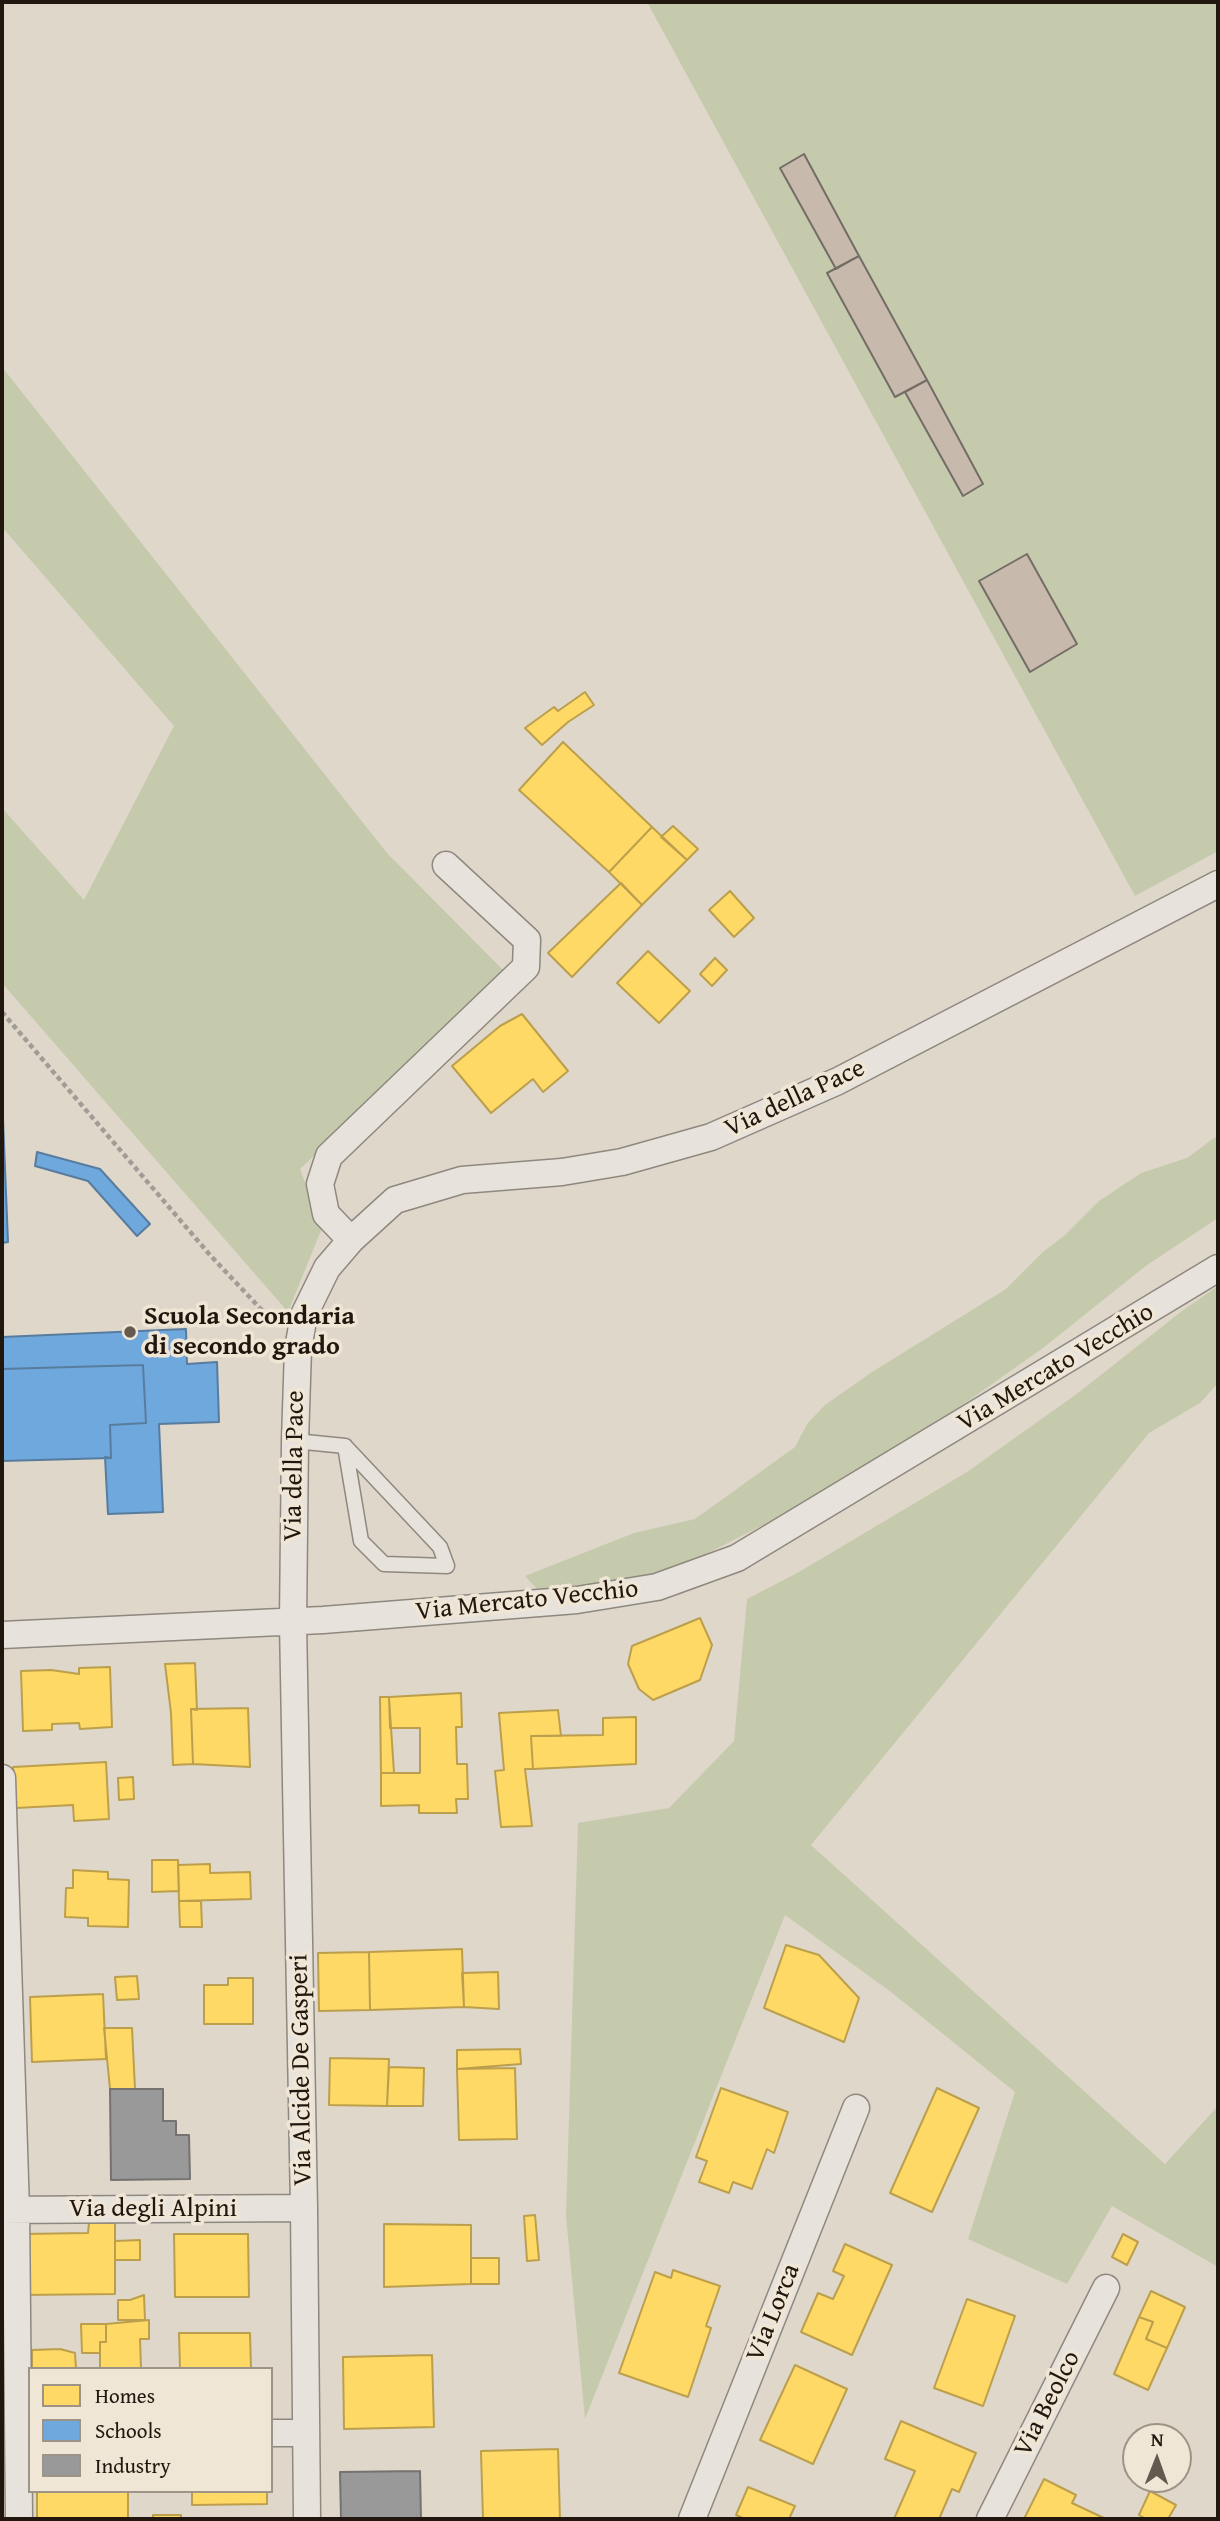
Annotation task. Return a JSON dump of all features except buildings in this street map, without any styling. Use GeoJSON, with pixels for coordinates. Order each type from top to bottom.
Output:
{"type":"FeatureCollection","features":[{"type":"Feature","properties":{"kind":"street"},"geometry":{"type":"LineString","coordinates":[[351,1240],[326,1214],[320,1184],[329,1156],[526,967],[527,940],[446,864]]}},
{"type":"Feature","properties":{"kind":"street","name":"Via della Pace"},"geometry":{"type":"LineString","coordinates":[[293,1622],[298,1349],[304,1315],[327,1268],[351,1240],[395,1200],[462,1180],[562,1172],[622,1162],[711,1137],[838,1081],[1218,884]]}},
{"type":"Feature","properties":{"kind":"street","name":"Via Mercato Vecchio"},"geometry":{"type":"LineString","coordinates":[[2,1635],[293,1622],[577,1600],[657,1587],[737,1559],[1218,1268]]}},
{"type":"Feature","properties":{"kind":"street","name":"Via Alcide De Gasperi"},"geometry":{"type":"LineString","coordinates":[[293,1622],[307,2519]]}},
{"type":"Feature","properties":{"kind":"street"},"geometry":{"type":"LineString","coordinates":[[2,1778],[9,2210],[19,2519]]}},
{"type":"Feature","properties":{"kind":"street","name":"Via Lorca"},"geometry":{"type":"LineString","coordinates":[[692,2519],[856,2108]]}},
{"type":"Feature","properties":{"kind":"street","name":"Via degli Alpini"},"geometry":{"type":"LineString","coordinates":[[9,2210],[304,2208]]}},
{"type":"Feature","properties":{"kind":"street","name":"Via Beolco"},"geometry":{"type":"LineString","coordinates":[[990,2519],[1106,2288]]}},
{"type":"Feature","properties":{"kind":"street"},"geometry":{"type":"LineString","coordinates":[[273,2433],[305,2433]]}},
{"type":"Feature","properties":{"kind":"lane"},"geometry":{"type":"LineString","coordinates":[[295,1441],[345,1446],[440,1548],[447,1566],[384,1564],[361,1541],[345,1446]]}},
{"type":"Feature","properties":{"kind":"path"},"geometry":{"type":"LineString","coordinates":[[2,1012],[210,1255],[298,1349]]}},
{"type":"Feature","properties":{"kind":"green space"},"geometry":{"type":"Polygon","coordinates":[[[647,2],[1218,2],[1218,851],[1135,896],[647,2]]]}},
{"type":"Feature","properties":{"kind":"green space"},"geometry":{"type":"Polygon","coordinates":[[[2,367],[387,853],[506,973],[300,1169],[322,1228],[288,1312],[2,983],[2,808],[84,900],[174,726],[2,527],[2,367]]]}},
{"type":"Feature","properties":{"kind":"green space"},"geometry":{"type":"Polygon","coordinates":[[[1218,1135],[1218,1218],[1147,1265],[1043,1348],[937,1423],[771,1521],[669,1573],[628,1583],[537,1589],[525,1576],[634,1533],[695,1519],[795,1447],[807,1424],[825,1405],[872,1372],[1006,1289],[1099,1201],[1141,1173],[1187,1158],[1218,1135]]]}},
{"type":"Feature","properties":{"kind":"green space"},"geometry":{"type":"Polygon","coordinates":[[[1218,1286],[1218,1383],[1200,1403],[1149,1433],[811,1845],[1165,2164],[1218,2106],[1218,2267],[1112,2206],[1067,2284],[968,2239],[1015,2092],[891,1992],[785,1915],[585,2419],[566,2216],[578,1823],[669,1808],[734,1741],[747,1599],[799,1572],[967,1472],[1078,1393],[1218,1286]]]}},
{"type":"Feature","properties":{"kind":"place","name":"Scuola Secondaria di secondo grado"},"geometry":{"type":"Point","coordinates":[130,1332]}}]}
